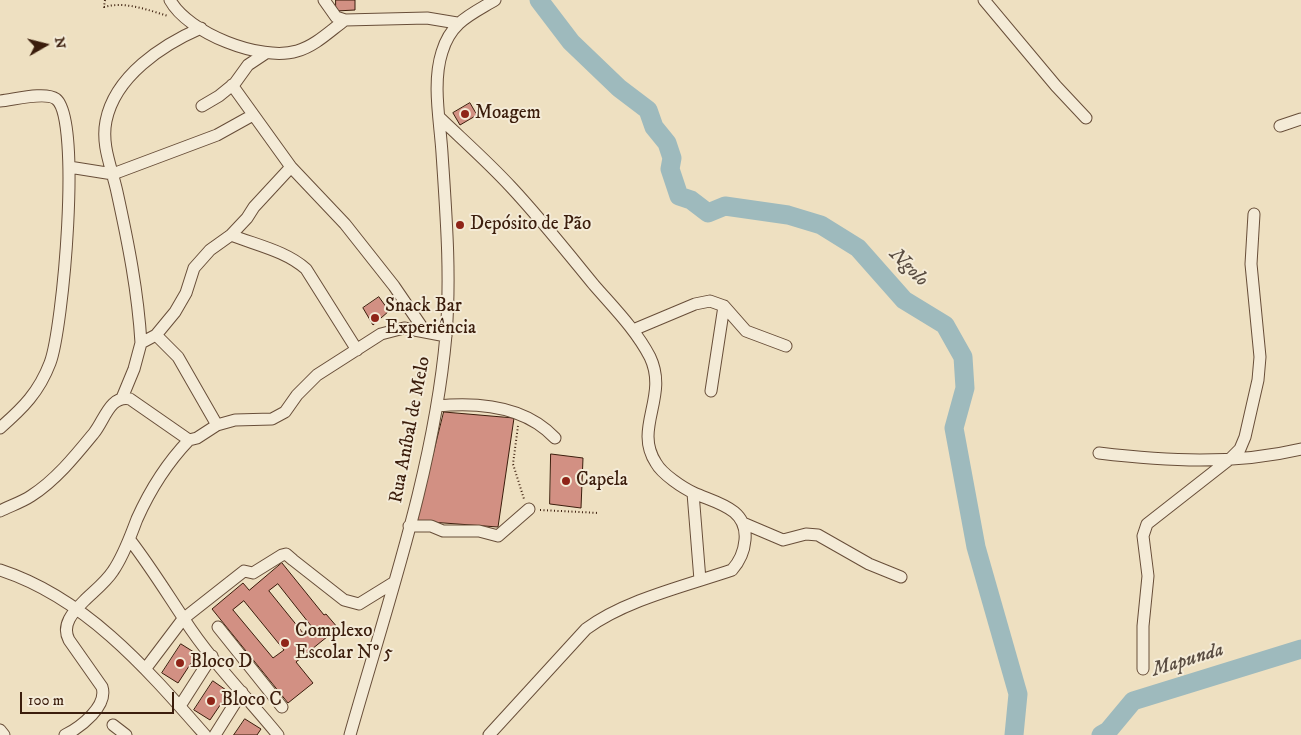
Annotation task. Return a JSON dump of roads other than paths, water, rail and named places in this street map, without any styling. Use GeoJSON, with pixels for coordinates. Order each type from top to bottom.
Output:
{"type":"FeatureCollection","features":[{"type":"Feature","properties":{"kind":"street"},"geometry":{"type":"LineString","coordinates":[[170,0],[185,18],[201,28],[253,52],[295,52],[311,46],[345,20]]}},
{"type":"Feature","properties":{"kind":"street"},"geometry":{"type":"LineString","coordinates":[[324,0],[336,17],[345,20],[427,18],[457,23],[495,0]]}},
{"type":"Feature","properties":{"kind":"street"},"geometry":{"type":"LineString","coordinates":[[984,0],[1086,118]]}},
{"type":"Feature","properties":{"kind":"street","name":"Rua Aníbal de Melo"},"geometry":{"type":"LineString","coordinates":[[350,735],[409,526],[437,406],[446,336],[450,264],[438,90],[442,52],[457,23]]}},
{"type":"Feature","properties":{"kind":"street"},"geometry":{"type":"LineString","coordinates":[[122,398],[134,369],[141,343],[137,294],[105,143],[106,120],[115,100],[128,79],[145,62],[177,39],[201,28]]}},
{"type":"Feature","properties":{"kind":"street"},"geometry":{"type":"LineString","coordinates":[[202,106],[232,85],[248,65],[266,53]]}},
{"type":"Feature","properties":{"kind":"street"},"geometry":{"type":"LineString","coordinates":[[232,85],[291,167],[345,224],[394,286],[424,330]]}},
{"type":"Feature","properties":{"kind":"street"},"geometry":{"type":"LineString","coordinates":[[0,101],[43,95],[55,98],[62,106],[66,120],[69,167],[62,309],[50,362],[30,402],[0,428]]}},
{"type":"Feature","properties":{"kind":"street"},"geometry":{"type":"LineString","coordinates":[[69,167],[113,174],[217,135],[252,115]]}},
{"type":"Feature","properties":{"kind":"street"},"geometry":{"type":"LineString","coordinates":[[440,118],[510,186],[633,330],[656,372],[657,388],[650,415],[649,450],[656,465],[693,493],[725,504],[735,512],[743,523],[783,540],[806,534],[818,535],[869,564],[901,577]]}},
{"type":"Feature","properties":{"kind":"street"},"geometry":{"type":"LineString","coordinates":[[1280,126],[1301,118]]}},
{"type":"Feature","properties":{"kind":"street"},"geometry":{"type":"LineString","coordinates":[[141,343],[156,335],[175,312],[186,293],[194,268],[210,250],[231,235],[291,167]]}},
{"type":"Feature","properties":{"kind":"street"},"geometry":{"type":"LineString","coordinates":[[1143,669],[1143,626],[1148,576],[1143,536],[1147,524],[1230,459],[1240,449],[1245,437],[1258,380],[1260,357],[1251,264],[1254,214]]}},
{"type":"Feature","properties":{"kind":"street"},"geometry":{"type":"LineString","coordinates":[[231,235],[297,261],[306,270],[357,350]]}},
{"type":"Feature","properties":{"kind":"street"},"geometry":{"type":"LineString","coordinates":[[633,330],[695,304],[710,301],[724,306],[746,330],[786,346]]}},
{"type":"Feature","properties":{"kind":"street"},"geometry":{"type":"LineString","coordinates":[[711,391],[724,306]]}},
{"type":"Feature","properties":{"kind":"street"},"geometry":{"type":"LineString","coordinates":[[65,735],[73,731],[102,704],[105,696],[102,687],[66,633],[66,625],[77,609],[112,573],[168,463],[189,440],[198,438],[217,425],[235,420],[272,419],[285,412],[297,395],[317,375],[381,334],[404,328],[424,330],[446,336]]}},
{"type":"Feature","properties":{"kind":"street"},"geometry":{"type":"LineString","coordinates":[[156,335],[178,357],[217,425]]}},
{"type":"Feature","properties":{"kind":"street"},"geometry":{"type":"LineString","coordinates":[[0,511],[32,496],[65,467],[96,431],[115,401],[122,398],[130,399],[189,440]]}},
{"type":"Feature","properties":{"kind":"street"},"geometry":{"type":"LineString","coordinates":[[437,406],[474,405],[512,411],[543,426],[554,438]]}},
{"type":"Feature","properties":{"kind":"street"},"geometry":{"type":"LineString","coordinates":[[1098,453],[1152,459],[1230,459],[1301,449]]}},
{"type":"Feature","properties":{"kind":"street"},"geometry":{"type":"LineString","coordinates":[[693,493],[700,580]]}},
{"type":"Feature","properties":{"kind":"street"},"geometry":{"type":"LineString","coordinates":[[409,526],[431,526],[443,532],[479,531],[498,536],[529,509]]}},
{"type":"Feature","properties":{"kind":"street"},"geometry":{"type":"LineString","coordinates":[[489,735],[586,629],[600,618],[700,580],[732,570],[738,563],[744,544],[743,523]]}},
{"type":"Feature","properties":{"kind":"street"},"geometry":{"type":"LineString","coordinates":[[130,540],[149,564],[183,619],[274,733]]}},
{"type":"Feature","properties":{"kind":"street"},"geometry":{"type":"LineString","coordinates":[[146,668],[183,619],[244,571],[253,573],[282,555],[286,554],[344,600],[359,604],[393,583]]}},
{"type":"Feature","properties":{"kind":"street"},"geometry":{"type":"LineString","coordinates":[[0,570],[36,584],[77,609],[146,668],[205,735]]}},
{"type":"Feature","properties":{"kind":"street"},"geometry":{"type":"LineString","coordinates":[[218,627],[282,707]]}},
{"type":"Feature","properties":{"kind":"street"},"geometry":{"type":"LineString","coordinates":[[180,706],[212,656]]}},
{"type":"Feature","properties":{"kind":"street"},"geometry":{"type":"LineString","coordinates":[[225,672],[242,658]]}},
{"type":"Feature","properties":{"kind":"street"},"geometry":{"type":"LineString","coordinates":[[215,735],[242,692]]}},
{"type":"Feature","properties":{"kind":"street"},"geometry":{"type":"LineString","coordinates":[[113,725],[126,735]]}},
{"type":"Feature","properties":{"kind":"street"},"geometry":{"type":"LineString","coordinates":[[0,730],[4,735]]}},
{"type":"Feature","properties":{"kind":"waterway","name":"Ngolo"},"geometry":{"type":"LineString","coordinates":[[539,0],[571,42],[619,88],[648,110],[654,127],[667,143],[672,158],[670,169],[679,196],[691,200],[708,213],[725,206],[788,215],[821,225],[858,248],[904,300],[945,325],[963,357],[965,388],[954,428],[976,547],[1018,694],[1014,735]]}},
{"type":"Feature","properties":{"kind":"waterway","name":"Mapunda"},"geometry":{"type":"LineString","coordinates":[[1101,735],[1108,731],[1133,701],[1301,649]]}},
{"type":"Feature","properties":{"kind":"place","name":"Moagem"},"geometry":{"type":"Point","coordinates":[465,114]}},
{"type":"Feature","properties":{"kind":"place","name":"Depósito de Pão"},"geometry":{"type":"Point","coordinates":[460,225]}},
{"type":"Feature","properties":{"kind":"place","name":"Snack Bar Experiência"},"geometry":{"type":"Point","coordinates":[375,318]}},
{"type":"Feature","properties":{"kind":"place","name":"Capela"},"geometry":{"type":"Point","coordinates":[566,481]}},
{"type":"Feature","properties":{"kind":"place","name":"Complexo Escolar Nº 5"},"geometry":{"type":"Point","coordinates":[285,643]}},
{"type":"Feature","properties":{"kind":"place","name":"Bloco D"},"geometry":{"type":"Point","coordinates":[180,663]}},
{"type":"Feature","properties":{"kind":"place","name":"Bloco C"},"geometry":{"type":"Point","coordinates":[211,701]}}]}
